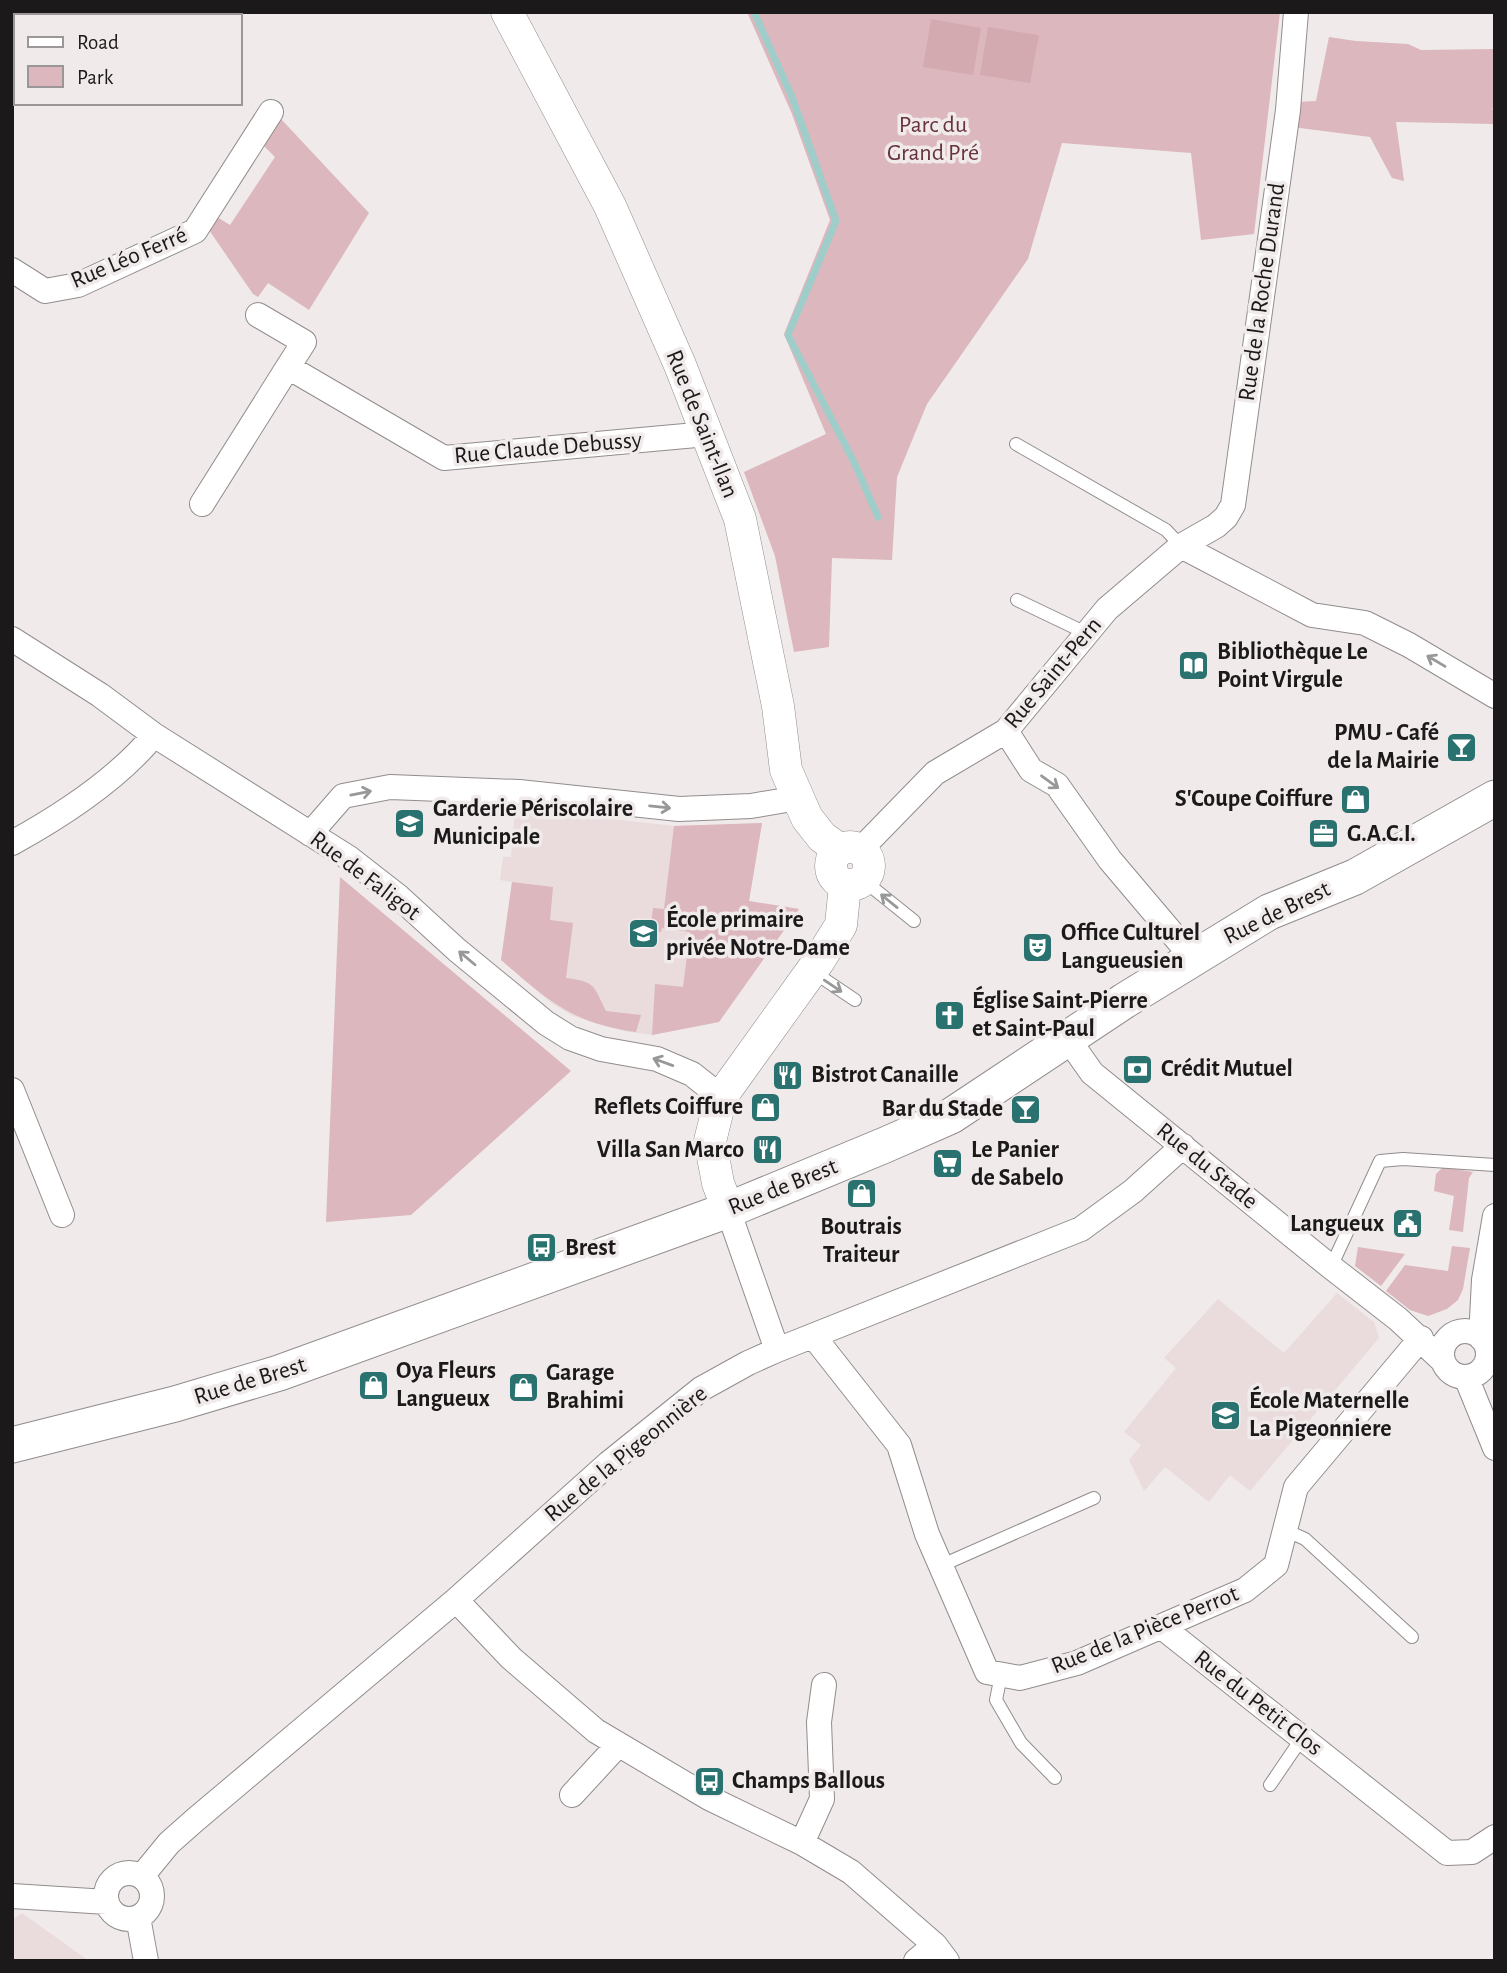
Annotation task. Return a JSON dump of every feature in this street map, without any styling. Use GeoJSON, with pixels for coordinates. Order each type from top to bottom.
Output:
{"type":"FeatureCollection","features":[{"type":"Feature","properties":{"kind":"main road","name":"Rue de Brest"},"geometry":{"type":"LineString","coordinates":[[12,1445],[176,1404],[279,1373],[728,1210],[951,1116],[1193,958],[1269,912],[1364,872],[1495,797]]}},
{"type":"Feature","properties":{"kind":"street","name":"Rue de Saint-Ilan"},"geometry":{"type":"LineString","coordinates":[[507,12],[610,206],[680,365],[740,519],[778,706],[786,770],[807,818],[852,866]]}},
{"type":"Feature","properties":{"kind":"street","name":"Rue de la Roche Durand"},"geometry":{"type":"LineString","coordinates":[[1181,546],[1216,526],[1226,517],[1233,505],[1288,110],[1296,12]]}},
{"type":"Feature","properties":{"kind":"street","name":"Rue Léo Ferré"},"geometry":{"type":"LineString","coordinates":[[12,270],[45,291],[78,285],[195,231],[271,112]]}},
{"type":"Feature","properties":{"kind":"street"},"geometry":{"type":"LineString","coordinates":[[202,504],[304,342],[258,314]]}},
{"type":"Feature","properties":{"kind":"street","name":"Rue Claude Debussy"},"geometry":{"type":"LineString","coordinates":[[288,367],[444,458],[707,434]]}},
{"type":"Feature","properties":{"kind":"street"},"geometry":{"type":"LineString","coordinates":[[1181,546],[1312,615],[1365,623],[1409,645],[1495,696]]}},
{"type":"Feature","properties":{"kind":"street","name":"Rue Saint-Pern"},"geometry":{"type":"LineString","coordinates":[[852,866],[935,773],[1006,731],[1086,633],[1123,593],[1181,546]]}},
{"type":"Feature","properties":{"kind":"street","name":"Rue de Faligot"},"geometry":{"type":"LineString","coordinates":[[12,639],[100,695],[154,735],[349,858],[546,1023],[570,1038],[600,1049],[657,1059],[692,1074],[720,1097]]}},
{"type":"Feature","properties":{"kind":"street"},"geometry":{"type":"LineString","coordinates":[[1006,731],[1031,770],[1057,785],[1110,860],[1193,958]]}},
{"type":"Feature","properties":{"kind":"street"},"geometry":{"type":"LineString","coordinates":[[12,843],[98,788],[140,752],[154,735]]}},
{"type":"Feature","properties":{"kind":"street"},"geometry":{"type":"LineString","coordinates":[[310,834],[343,796],[390,787],[519,792],[679,809],[751,806],[798,798]]}},
{"type":"Feature","properties":{"kind":"street"},"geometry":{"type":"LineString","coordinates":[[777,1350],[719,1183],[710,1141],[720,1097],[841,925],[852,866]]}},
{"type":"Feature","properties":{"kind":"street","name":"Rue du Stade"},"geometry":{"type":"LineString","coordinates":[[1068,1039],[1092,1073],[1421,1338],[1469,1345],[1451,1373],[1480,1375]]}},
{"type":"Feature","properties":{"kind":"street"},"geometry":{"type":"LineString","coordinates":[[12,1090],[62,1215]]}},
{"type":"Feature","properties":{"kind":"street","name":"Rue de la Pigeonnière"},"geometry":{"type":"LineString","coordinates":[[142,1876],[169,1843],[195,1820],[456,1600],[609,1463],[701,1390],[777,1350],[1081,1229],[1133,1191],[1183,1146]]}},
{"type":"Feature","properties":{"kind":"street"},"geometry":{"type":"LineString","coordinates":[[1495,1216],[1469,1345],[1488,1359],[1480,1375],[1495,1448]]}},
{"type":"Feature","properties":{"kind":"street"},"geometry":{"type":"LineString","coordinates":[[814,1337],[899,1446],[927,1534],[987,1672],[1001,1675]]}},
{"type":"Feature","properties":{"kind":"street","name":"Rue de la Pièce Perrot"},"geometry":{"type":"LineString","coordinates":[[1001,1675],[1020,1678],[1077,1663],[1245,1590],[1276,1565],[1296,1487],[1421,1338]]}},
{"type":"Feature","properties":{"kind":"street"},"geometry":{"type":"LineString","coordinates":[[456,1600],[520,1666],[596,1731],[709,1798],[802,1843],[851,1872],[933,1956]]}},
{"type":"Feature","properties":{"kind":"street","name":"Rue du Petit Clos"},"geometry":{"type":"LineString","coordinates":[[1162,1627],[1447,1853],[1472,1852],[1495,1837]]}},
{"type":"Feature","properties":{"kind":"street"},"geometry":{"type":"LineString","coordinates":[[802,1843],[822,1799],[819,1722],[824,1685]]}},
{"type":"Feature","properties":{"kind":"street"},"geometry":{"type":"LineString","coordinates":[[572,1795],[618,1745]]}},
{"type":"Feature","properties":{"kind":"street"},"geometry":{"type":"LineString","coordinates":[[129,1872],[142,1876],[151,1887],[152,1901],[149,1908],[138,1917],[123,1918],[111,1909],[107,1902],[108,1888],[116,1877],[129,1872]]}},
{"type":"Feature","properties":{"kind":"street"},"geometry":{"type":"LineString","coordinates":[[12,1896],[107,1902]]}},
{"type":"Feature","properties":{"kind":"street"},"geometry":{"type":"LineString","coordinates":[[138,1917],[146,1961]]}},
{"type":"Feature","properties":{"kind":"lane"},"geometry":{"type":"LineString","coordinates":[[1016,444],[1166,530],[1181,546]]}},
{"type":"Feature","properties":{"kind":"lane"},"geometry":{"type":"LineString","coordinates":[[1017,600],[1086,633]]}},
{"type":"Feature","properties":{"kind":"lane"},"geometry":{"type":"LineString","coordinates":[[852,866],[914,921]]}},
{"type":"Feature","properties":{"kind":"lane"},"geometry":{"type":"LineString","coordinates":[[811,971],[855,1000]]}},
{"type":"Feature","properties":{"kind":"lane"},"geometry":{"type":"LineString","coordinates":[[1331,1267],[1380,1161],[1404,1159],[1495,1165]]}},
{"type":"Feature","properties":{"kind":"lane"},"geometry":{"type":"LineString","coordinates":[[940,1566],[1094,1498]]}},
{"type":"Feature","properties":{"kind":"lane"},"geometry":{"type":"LineString","coordinates":[[1285,1530],[1305,1539],[1412,1637]]}},
{"type":"Feature","properties":{"kind":"lane"},"geometry":{"type":"LineString","coordinates":[[1001,1675],[996,1700],[1021,1743],[1055,1778]]}},
{"type":"Feature","properties":{"kind":"lane"},"geometry":{"type":"LineString","coordinates":[[1270,1785],[1303,1738]]}},
{"type":"Feature","properties":{"kind":"shaded area"},"geometry":{"type":"Polygon","coordinates":[[[931,19],[981,28],[973,75],[923,67],[931,19]]]}},
{"type":"Feature","properties":{"kind":"shaded area"},"geometry":{"type":"Polygon","coordinates":[[[988,27],[1039,35],[1030,83],[980,75],[988,27]]]}},
{"type":"Feature","properties":{"kind":"shaded area","name":"École primaire privée Notre-Dame"},"geometry":{"type":"Polygon","coordinates":[[[515,808],[674,826],[762,823],[749,901],[799,909],[719,1022],[652,1035],[623,1031],[573,1016],[550,1002],[501,960],[512,882],[500,880],[503,857],[511,857],[515,808]]]}},
{"type":"Feature","properties":{"kind":"shaded area","name":"École Maternelle La Pigeonniere"},"geometry":{"type":"Polygon","coordinates":[[[1337,1293],[1374,1322],[1379,1338],[1250,1491],[1230,1475],[1209,1502],[1165,1467],[1144,1491],[1129,1460],[1141,1445],[1124,1432],[1176,1368],[1164,1358],[1218,1299],[1284,1353],[1337,1293]]]}},
{"type":"Feature","properties":{"kind":"shaded area"},"geometry":{"type":"Polygon","coordinates":[[[22,1913],[89,1961],[12,1961],[12,1920],[22,1913]]]}},
{"type":"Feature","properties":{"kind":"green space","name":"Parc du Grand Pré"},"geometry":{"type":"Polygon","coordinates":[[[747,12],[1280,12],[1254,234],[1201,240],[1191,153],[1062,143],[1028,259],[927,404],[897,477],[892,560],[832,558],[829,647],[794,652],[775,556],[744,472],[826,434],[784,334],[830,220],[792,114],[747,12]]]}},
{"type":"Feature","properties":{"kind":"green space"},"geometry":{"type":"Polygon","coordinates":[[[1329,37],[1408,44],[1421,50],[1495,49],[1495,105],[1492,109],[1495,111],[1495,124],[1396,122],[1404,181],[1392,178],[1370,137],[1292,127],[1296,102],[1316,101],[1329,37]]]}},
{"type":"Feature","properties":{"kind":"green space"},"geometry":{"type":"Polygon","coordinates":[[[281,119],[369,213],[309,310],[268,283],[258,297],[253,294],[209,230],[217,217],[230,225],[275,157],[264,146],[281,119]]]}},
{"type":"Feature","properties":{"kind":"green space"},"geometry":{"type":"Polygon","coordinates":[[[762,823],[749,901],[799,909],[719,1022],[652,1035],[655,984],[683,987],[690,932],[662,928],[661,932],[650,931],[653,908],[664,909],[674,826],[762,823]]]}},
{"type":"Feature","properties":{"kind":"green space"},"geometry":{"type":"Polygon","coordinates":[[[340,877],[571,1071],[411,1215],[326,1222],[340,877]]]}},
{"type":"Feature","properties":{"kind":"green space"},"geometry":{"type":"Polygon","coordinates":[[[512,882],[553,887],[550,920],[573,923],[566,978],[583,981],[592,986],[606,1011],[641,1015],[636,1032],[594,1023],[562,1008],[501,960],[512,882]]]}},
{"type":"Feature","properties":{"kind":"green space"},"geometry":{"type":"Polygon","coordinates":[[[1443,1167],[1473,1172],[1469,1178],[1463,1232],[1449,1230],[1454,1196],[1434,1191],[1436,1174],[1443,1167]]]}},
{"type":"Feature","properties":{"kind":"green space"},"geometry":{"type":"Polygon","coordinates":[[[1452,1246],[1470,1248],[1463,1289],[1458,1300],[1447,1309],[1428,1316],[1410,1310],[1386,1291],[1405,1265],[1448,1271],[1452,1246]]]}},
{"type":"Feature","properties":{"kind":"green space"},"geometry":{"type":"Polygon","coordinates":[[[1358,1247],[1405,1254],[1381,1286],[1355,1266],[1358,1247]]]}},
{"type":"Feature","properties":{"kind":"waterway"},"geometry":{"type":"LineString","coordinates":[[754,12],[792,97],[836,221],[788,335],[854,462],[878,517]]}},
{"type":"Feature","properties":{"kind":"place","name":"Bibliothèque Le Point Virgule"},"geometry":{"type":"Point","coordinates":[1194,666]}},
{"type":"Feature","properties":{"kind":"place","name":"PMU - Café de la Mairie"},"geometry":{"type":"Point","coordinates":[1462,747]}},
{"type":"Feature","properties":{"kind":"place","name":"S'Coupe Coiffure"},"geometry":{"type":"Point","coordinates":[1356,799]}},
{"type":"Feature","properties":{"kind":"place","name":"Garderie Périscolaire Municipale"},"geometry":{"type":"Point","coordinates":[410,823]}},
{"type":"Feature","properties":{"kind":"place","name":"G.A.C.I."},"geometry":{"type":"Point","coordinates":[1324,834]}},
{"type":"Feature","properties":{"kind":"place","name":"École primaire privée Notre-Dame"},"geometry":{"type":"Point","coordinates":[643,934]}},
{"type":"Feature","properties":{"kind":"place","name":"Office Culturel Langueusien"},"geometry":{"type":"Point","coordinates":[1038,947]}},
{"type":"Feature","properties":{"kind":"place","name":"Église Saint-Pierre et Saint-Paul"},"geometry":{"type":"Point","coordinates":[949,1015]}},
{"type":"Feature","properties":{"kind":"place","name":"Crédit Mutuel"},"geometry":{"type":"Point","coordinates":[1138,1069]}},
{"type":"Feature","properties":{"kind":"place","name":"Bistrot Canaille"},"geometry":{"type":"Point","coordinates":[788,1075]}},
{"type":"Feature","properties":{"kind":"place","name":"Reflets Coiffure"},"geometry":{"type":"Point","coordinates":[766,1107]}},
{"type":"Feature","properties":{"kind":"place","name":"Bar du Stade"},"geometry":{"type":"Point","coordinates":[1026,1109]}},
{"type":"Feature","properties":{"kind":"place","name":"Villa San Marco"},"geometry":{"type":"Point","coordinates":[767,1150]}},
{"type":"Feature","properties":{"kind":"place","name":"Le Panier de Sabelo"},"geometry":{"type":"Point","coordinates":[948,1164]}},
{"type":"Feature","properties":{"kind":"place","name":"Boutrais Traiteur"},"geometry":{"type":"Point","coordinates":[861,1193]}},
{"type":"Feature","properties":{"kind":"place","name":"Langueux"},"geometry":{"type":"Point","coordinates":[1407,1224]}},
{"type":"Feature","properties":{"kind":"place","name":"Brest"},"geometry":{"type":"Point","coordinates":[542,1248]}},
{"type":"Feature","properties":{"kind":"place","name":"Oya Fleurs Langueux"},"geometry":{"type":"Point","coordinates":[373,1385]}},
{"type":"Feature","properties":{"kind":"place","name":"Garage Brahimi"},"geometry":{"type":"Point","coordinates":[523,1387]}},
{"type":"Feature","properties":{"kind":"place","name":"École Maternelle La Pigeonniere"},"geometry":{"type":"Point","coordinates":[1226,1415]}},
{"type":"Feature","properties":{"kind":"place","name":"Champs Ballous"},"geometry":{"type":"Point","coordinates":[709,1781]}}]}
